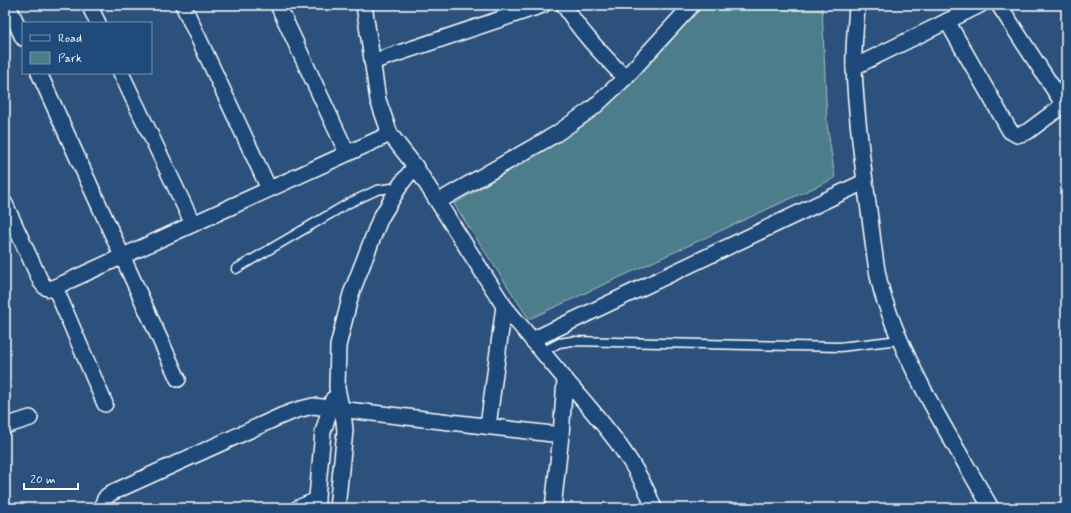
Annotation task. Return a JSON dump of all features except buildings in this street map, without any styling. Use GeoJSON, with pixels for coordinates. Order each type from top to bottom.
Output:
{"type":"FeatureCollection","features":[{"type":"Feature","properties":{"kind":"street"},"geometry":{"type":"LineString","coordinates":[[8,5],[22,36]]}},
{"type":"Feature","properties":{"kind":"street"},"geometry":{"type":"LineString","coordinates":[[89,5],[98,22]]}},
{"type":"Feature","properties":{"kind":"street"},"geometry":{"type":"LineString","coordinates":[[183,5],[269,189]]}},
{"type":"Feature","properties":{"kind":"street"},"geometry":{"type":"LineString","coordinates":[[278,5],[347,153]]}},
{"type":"Feature","properties":{"kind":"street"},"geometry":{"type":"LineString","coordinates":[[364,5],[378,100],[390,134],[415,166],[439,201],[504,306],[618,443],[633,466],[650,497],[654,508]]}},
{"type":"Feature","properties":{"kind":"street"},"geometry":{"type":"LineString","coordinates":[[372,62],[543,5]]}},
{"type":"Feature","properties":{"kind":"street"},"geometry":{"type":"LineString","coordinates":[[564,5],[572,19],[625,78]]}},
{"type":"Feature","properties":{"kind":"street"},"geometry":{"type":"LineString","coordinates":[[439,201],[556,134],[593,108],[625,78],[692,5]]}},
{"type":"Feature","properties":{"kind":"street"},"geometry":{"type":"LineString","coordinates":[[857,5],[854,67],[864,182],[876,264],[886,306],[899,340],[942,422],[991,508]]}},
{"type":"Feature","properties":{"kind":"street"},"geometry":{"type":"LineString","coordinates":[[854,67],[980,5]]}},
{"type":"Feature","properties":{"kind":"street"},"geometry":{"type":"LineString","coordinates":[[947,21],[1010,131],[1017,135],[1027,132],[1065,104],[999,5]]}},
{"type":"Feature","properties":{"kind":"street"},"geometry":{"type":"LineString","coordinates":[[39,74],[178,378]]}},
{"type":"Feature","properties":{"kind":"street"},"geometry":{"type":"LineString","coordinates":[[121,74],[193,224]]}},
{"type":"Feature","properties":{"kind":"street"},"geometry":{"type":"LineString","coordinates":[[5,204],[44,286],[47,288],[55,288],[390,134]]}},
{"type":"Feature","properties":{"kind":"street"},"geometry":{"type":"LineString","coordinates":[[337,508],[345,431],[336,409],[338,346],[351,294],[380,219],[399,187],[415,166]]}},
{"type":"Feature","properties":{"kind":"street"},"geometry":{"type":"LineString","coordinates":[[532,340],[864,182]]}},
{"type":"Feature","properties":{"kind":"street"},"geometry":{"type":"LineString","coordinates":[[55,288],[105,404]]}},
{"type":"Feature","properties":{"kind":"street"},"geometry":{"type":"LineString","coordinates":[[488,426],[504,306]]}},
{"type":"Feature","properties":{"kind":"street"},"geometry":{"type":"LineString","coordinates":[[553,508],[562,435],[565,379]]}},
{"type":"Feature","properties":{"kind":"street"},"geometry":{"type":"LineString","coordinates":[[104,508],[105,497],[111,493],[281,416],[305,407],[313,406],[562,435]]}},
{"type":"Feature","properties":{"kind":"street"},"geometry":{"type":"LineString","coordinates":[[298,508],[317,504],[323,432],[336,409]]}},
{"type":"Feature","properties":{"kind":"street"},"geometry":{"type":"LineString","coordinates":[[5,426],[30,418]]}},
{"type":"Feature","properties":{"kind":"lane"},"geometry":{"type":"LineString","coordinates":[[236,269],[349,203],[377,190],[399,187]]}},
{"type":"Feature","properties":{"kind":"lane"},"geometry":{"type":"LineString","coordinates":[[542,352],[560,343],[572,340],[840,347],[899,340]]}},
{"type":"Feature","properties":{"kind":"green space"},"geometry":{"type":"Polygon","coordinates":[[[701,5],[822,5],[827,124],[835,178],[529,319],[454,204],[586,124],[636,74],[701,5]]]}}]}
